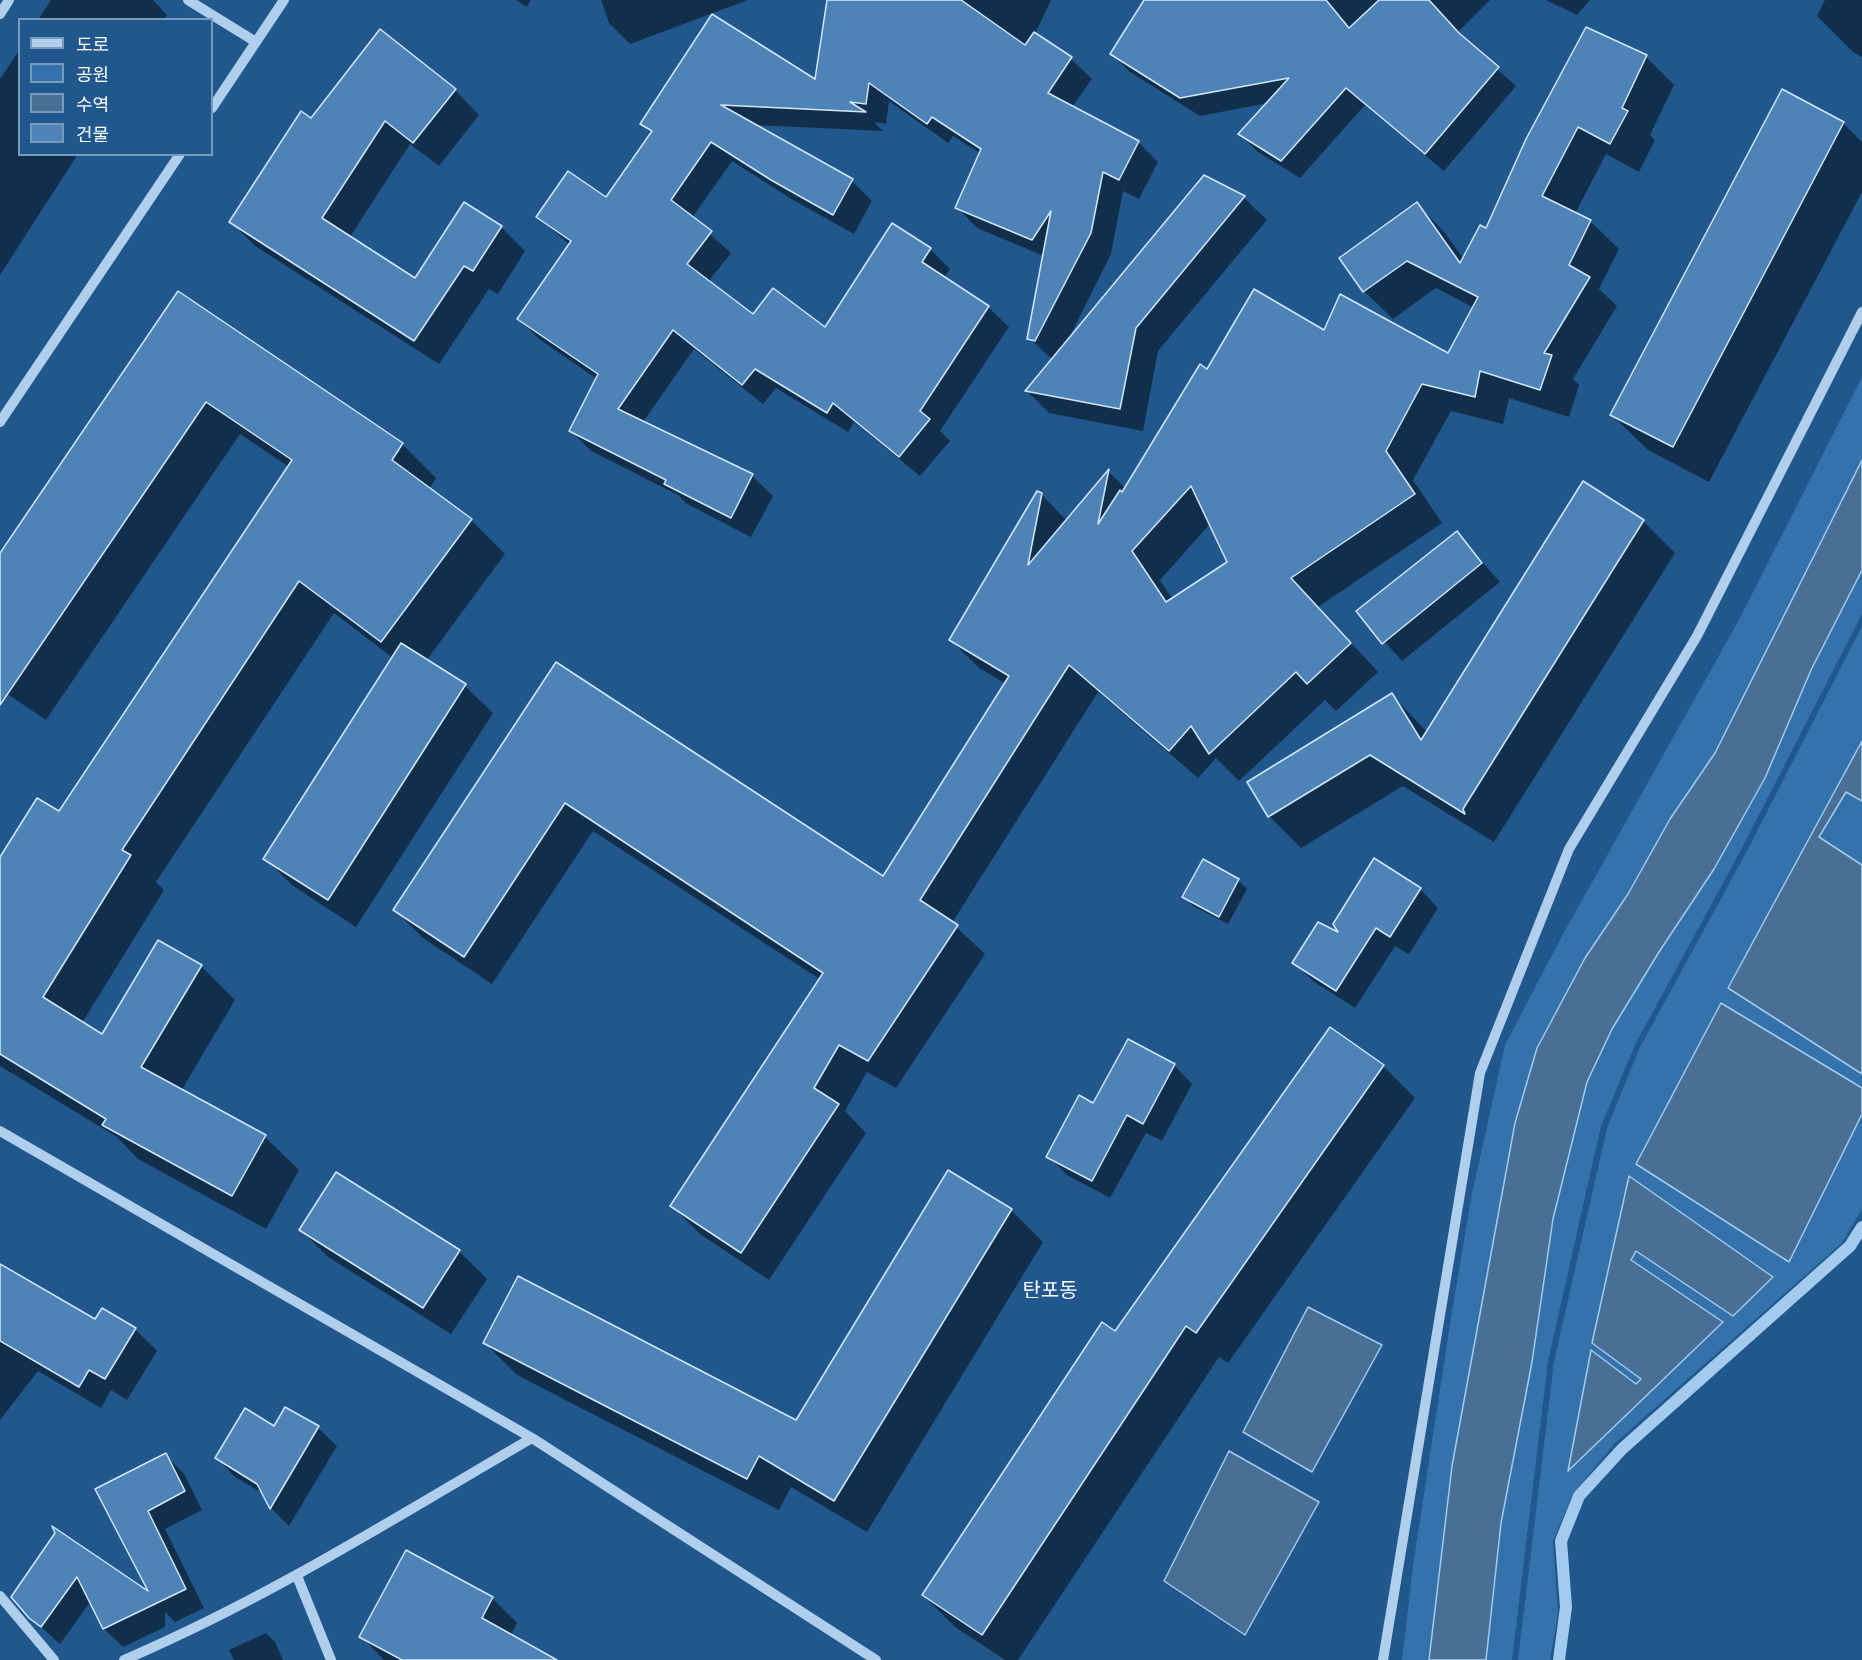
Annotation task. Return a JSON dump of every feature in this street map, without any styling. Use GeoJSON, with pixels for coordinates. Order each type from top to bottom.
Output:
{"type":"FeatureCollection","features":[{"type":"Feature","properties":{"kind":"street"},"geometry":{"type":"LineString","coordinates":[[0,14],[9,0]]}},
{"type":"Feature","properties":{"kind":"street"},"geometry":{"type":"LineString","coordinates":[[188,0],[256,42]]}},
{"type":"Feature","properties":{"kind":"street"},"geometry":{"type":"LineString","coordinates":[[213,106],[284,0]]}},
{"type":"Feature","properties":{"kind":"street"},"geometry":{"type":"LineString","coordinates":[[0,422],[179,156]]}},
{"type":"Feature","properties":{"kind":"street"},"geometry":{"type":"LineString","coordinates":[[1383,1660],[1480,1073],[1569,849],[1698,636],[1862,312]]}},
{"type":"Feature","properties":{"kind":"street"},"geometry":{"type":"LineString","coordinates":[[0,1131],[532,1438],[876,1660]]}},
{"type":"Feature","properties":{"kind":"street"},"geometry":{"type":"LineString","coordinates":[[124,1660],[180,1636],[297,1576],[532,1438]]}},
{"type":"Feature","properties":{"kind":"street"},"geometry":{"type":"LineString","coordinates":[[297,1576],[331,1660]]}},
{"type":"Feature","properties":{"kind":"street"},"geometry":{"type":"LineString","coordinates":[[0,1596],[54,1660]]}},
{"type":"Feature","properties":{"kind":"green space"},"geometry":{"type":"Polygon","coordinates":[[[1862,377],[1862,460],[1715,753],[1670,819],[1628,894],[1585,958],[1537,1048],[1515,1123],[1452,1466],[1429,1660],[1402,1660],[1413,1566],[1452,1311],[1472,1194],[1505,1045],[1562,936],[1740,618],[1862,377]]]}},
{"type":"Feature","properties":{"kind":"green space"},"geometry":{"type":"Polygon","coordinates":[[[1862,570],[1862,614],[1743,846],[1635,1045],[1601,1126],[1548,1361],[1512,1660],[1486,1660],[1501,1523],[1532,1362],[1553,1219],[1587,1082],[1612,1029],[1714,869],[1765,778],[1811,670],[1862,570]]]}},
{"type":"Feature","properties":{"kind":"green space"},"geometry":{"type":"Polygon","coordinates":[[[1862,626],[1862,741],[1728,988],[1862,1074],[1862,1088],[1721,1003],[1788,1262],[1862,1114],[1862,1209],[1842,1243],[1614,1444],[1573,1494],[1553,1541],[1558,1613],[1550,1660],[1518,1660],[1554,1362],[1607,1128],[1640,1047],[1748,849],[1862,626]],[[1629,1176],[1592,1342],[1642,1378],[1637,1385],[1592,1351],[1568,1469],[1723,1322],[1630,1260],[1636,1250],[1733,1316],[1773,1278],[1629,1176]]]}},
{"type":"Feature","properties":{"kind":"green space"},"geometry":{"type":"Polygon","coordinates":[[[1846,791],[1862,801],[1862,865],[1818,837],[1846,791]]]}},
{"type":"Feature","properties":{"kind":"water"},"geometry":{"type":"Polygon","coordinates":[[[1862,460],[1862,570],[1811,670],[1765,778],[1714,869],[1612,1029],[1587,1082],[1553,1219],[1532,1362],[1501,1523],[1486,1660],[1429,1660],[1452,1466],[1515,1123],[1537,1048],[1585,958],[1628,894],[1670,819],[1715,753],[1862,460]]]}},
{"type":"Feature","properties":{"kind":"water"},"geometry":{"type":"Polygon","coordinates":[[[1862,741],[1862,801],[1846,792],[1819,837],[1862,865],[1862,1074],[1728,988],[1862,741]]]}},
{"type":"Feature","properties":{"kind":"water"},"geometry":{"type":"Polygon","coordinates":[[[1721,1003],[1862,1088],[1862,1114],[1789,1262],[1636,1164],[1721,1003]]]}},
{"type":"Feature","properties":{"kind":"water"},"geometry":{"type":"Polygon","coordinates":[[[1629,1176],[1773,1277],[1733,1316],[1636,1251],[1631,1260],[1723,1322],[1568,1471],[1591,1350],[1636,1384],[1641,1379],[1592,1343],[1629,1176]]]}},
{"type":"Feature","properties":{"kind":"water"},"geometry":{"type":"Polygon","coordinates":[[[1308,1307],[1382,1345],[1312,1472],[1243,1432],[1308,1307]]]}},
{"type":"Feature","properties":{"kind":"water"},"geometry":{"type":"Polygon","coordinates":[[[1229,1451],[1319,1502],[1245,1635],[1164,1581],[1229,1451]]]}},
{"type":"Feature","properties":{"kind":"building"},"geometry":{"type":"Polygon","coordinates":[[[827,0],[961,0],[1025,45],[1034,32],[1072,57],[1048,93],[1139,141],[1119,180],[1103,172],[1091,233],[1035,341],[1027,339],[1051,211],[1032,240],[955,208],[981,149],[932,117],[927,124],[869,83],[866,104],[850,102],[866,112],[721,105],[853,179],[833,215],[771,180],[711,142],[671,200],[712,231],[687,264],[753,314],[773,288],[825,327],[892,223],[931,248],[922,262],[989,306],[920,411],[930,419],[899,457],[833,403],[827,413],[755,369],[742,385],[673,330],[618,409],[753,474],[731,518],[664,484],[666,480],[569,431],[598,374],[517,319],[571,241],[536,217],[568,171],[606,197],[652,131],[640,124],[712,14],[815,79],[827,0]]]}},
{"type":"Feature","properties":{"kind":"building"},"geometry":{"type":"Polygon","coordinates":[[[1144,0],[1326,0],[1349,28],[1379,0],[1429,0],[1459,33],[1499,67],[1425,154],[1346,88],[1281,161],[1238,134],[1289,78],[1180,98],[1110,54],[1144,0]]]}},
{"type":"Feature","properties":{"kind":"building"},"geometry":{"type":"Polygon","coordinates":[[[1586,27],[1647,55],[1622,108],[1628,111],[1610,144],[1578,127],[1542,196],[1591,220],[1569,265],[1590,277],[1544,353],[1552,355],[1540,390],[1480,371],[1475,397],[1422,384],[1386,451],[1415,494],[1291,578],[1351,643],[1307,684],[1296,672],[1209,754],[1191,726],[1169,751],[1069,665],[920,900],[958,925],[868,1061],[839,1045],[814,1088],[839,1104],[741,1253],[670,1206],[823,973],[565,803],[464,957],[393,910],[556,662],[883,876],[1009,676],[949,640],[1037,491],[1042,493],[1028,565],[1109,469],[1098,524],[1120,490],[1122,492],[1200,364],[1207,369],[1254,289],[1324,330],[1340,294],[1448,353],[1478,297],[1407,261],[1363,292],[1339,258],[1417,202],[1460,263],[1480,225],[1486,228],[1526,139],[1586,27]],[[1191,486],[1132,551],[1166,602],[1227,562],[1191,486]]]}},
{"type":"Feature","properties":{"kind":"building"},"geometry":{"type":"Polygon","coordinates":[[[380,29],[456,89],[413,143],[385,121],[322,218],[415,278],[464,202],[502,226],[473,271],[464,266],[414,341],[229,222],[301,111],[311,118],[380,29]]]}},
{"type":"Feature","properties":{"kind":"building"},"geometry":{"type":"Polygon","coordinates":[[[1782,89],[1844,122],[1673,447],[1610,415],[1782,89]]]}},
{"type":"Feature","properties":{"kind":"building"},"geometry":{"type":"Polygon","coordinates":[[[1204,175],[1245,196],[1136,328],[1120,409],[1025,391],[1204,175]]]}},
{"type":"Feature","properties":{"kind":"building"},"geometry":{"type":"Polygon","coordinates":[[[178,291],[403,443],[392,460],[472,519],[381,642],[299,581],[122,850],[131,855],[43,997],[102,1034],[158,940],[202,965],[141,1067],[266,1135],[232,1196],[102,1125],[106,1119],[0,1054],[0,857],[37,798],[59,811],[292,460],[206,402],[0,705],[0,553],[178,291]]]}},
{"type":"Feature","properties":{"kind":"building"},"geometry":{"type":"Polygon","coordinates":[[[1583,481],[1644,520],[1463,809],[1465,814],[1370,755],[1268,817],[1247,782],[1392,693],[1421,740],[1583,481]]]}},
{"type":"Feature","properties":{"kind":"building"},"geometry":{"type":"Polygon","coordinates":[[[1457,531],[1482,563],[1382,644],[1356,611],[1457,531]]]}},
{"type":"Feature","properties":{"kind":"building"},"geometry":{"type":"Polygon","coordinates":[[[401,643],[466,684],[328,900],[263,859],[401,643]]]}},
{"type":"Feature","properties":{"kind":"building"},"geometry":{"type":"Polygon","coordinates":[[[1374,858],[1421,888],[1390,937],[1376,928],[1336,991],[1292,963],[1318,922],[1338,932],[1333,924],[1374,858]]]}},
{"type":"Feature","properties":{"kind":"building"},"geometry":{"type":"Polygon","coordinates":[[[1203,859],[1239,879],[1219,917],[1182,897],[1203,859]]]}},
{"type":"Feature","properties":{"kind":"building"},"geometry":{"type":"Polygon","coordinates":[[[1330,1027],[1384,1065],[1196,1333],[1186,1326],[982,1635],[922,1595],[1102,1322],[1115,1331],[1330,1027]]]}},
{"type":"Feature","properties":{"kind":"building"},"geometry":{"type":"Polygon","coordinates":[[[1128,1039],[1175,1064],[1143,1124],[1127,1115],[1092,1181],[1046,1157],[1079,1095],[1093,1103],[1128,1039]]]}},
{"type":"Feature","properties":{"kind":"building"},"geometry":{"type":"Polygon","coordinates":[[[948,1170],[1012,1209],[834,1501],[759,1456],[747,1479],[483,1343],[518,1276],[796,1420],[948,1170]]]}},
{"type":"Feature","properties":{"kind":"building"},"geometry":{"type":"Polygon","coordinates":[[[336,1172],[460,1250],[423,1308],[299,1230],[336,1172]]]}},
{"type":"Feature","properties":{"kind":"building"},"geometry":{"type":"Polygon","coordinates":[[[0,1264],[95,1319],[102,1308],[136,1328],[105,1379],[89,1370],[79,1387],[0,1341],[0,1264]]]}},
{"type":"Feature","properties":{"kind":"building"},"geometry":{"type":"Polygon","coordinates":[[[285,1407],[319,1426],[270,1509],[257,1484],[215,1458],[245,1408],[274,1426],[285,1407]]]}},
{"type":"Feature","properties":{"kind":"building"},"geometry":{"type":"Polygon","coordinates":[[[166,1453],[185,1491],[148,1511],[186,1589],[103,1629],[77,1577],[41,1627],[29,1618],[11,1597],[55,1533],[52,1526],[148,1591],[95,1489],[166,1453]]]}},
{"type":"Feature","properties":{"kind":"building"},"geometry":{"type":"Polygon","coordinates":[[[406,1550],[493,1597],[482,1618],[557,1660],[402,1660],[359,1637],[406,1550]]]}},
{"type":"Feature","properties":{"kind":"waterway"},"geometry":{"type":"LineString","coordinates":[[1559,1660],[1566,1607],[1561,1541],[1579,1496],[1622,1449],[1850,1246],[1862,1227]]}},
{"type":"Feature","properties":{"kind":"district","name":"탄포동"},"geometry":{"type":"Point","coordinates":[1050,1291]}}]}
